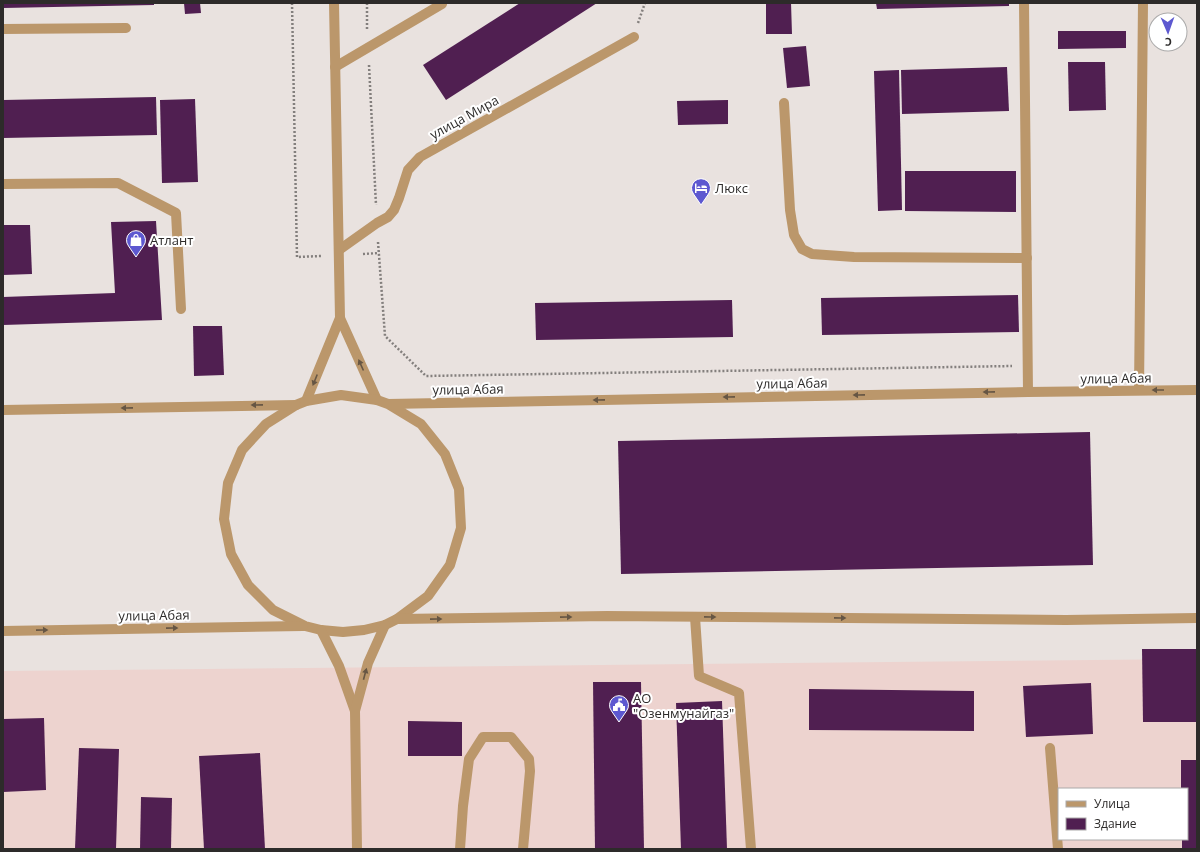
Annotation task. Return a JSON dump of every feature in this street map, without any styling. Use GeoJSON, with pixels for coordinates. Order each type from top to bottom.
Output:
{"type":"FeatureCollection","features":[{"type":"Feature","properties":{"kind":"street"},"geometry":{"type":"LineString","coordinates":[[334,3],[340,318],[377,400]]}},
{"type":"Feature","properties":{"kind":"street"},"geometry":{"type":"LineString","coordinates":[[1024,3],[1028,392]]}},
{"type":"Feature","properties":{"kind":"street"},"geometry":{"type":"LineString","coordinates":[[1139,390],[1143,3]]}},
{"type":"Feature","properties":{"kind":"street"},"geometry":{"type":"LineString","coordinates":[[336,67],[442,4]]}},
{"type":"Feature","properties":{"kind":"street"},"geometry":{"type":"LineString","coordinates":[[3,29],[126,28]]}},
{"type":"Feature","properties":{"kind":"street","name":"улица Мира"},"geometry":{"type":"LineString","coordinates":[[339,253],[394,210],[408,170],[420,157],[634,37]]}},
{"type":"Feature","properties":{"kind":"street"},"geometry":{"type":"LineString","coordinates":[[784,102],[790,210],[794,235],[802,249],[812,254],[854,257],[1027,258]]}},
{"type":"Feature","properties":{"kind":"street"},"geometry":{"type":"LineString","coordinates":[[3,184],[118,182],[176,213],[181,309]]}},
{"type":"Feature","properties":{"kind":"street"},"geometry":{"type":"LineString","coordinates":[[3,410],[301,403],[341,395],[377,400],[388,404],[420,424],[445,454],[459,489],[461,528],[450,565],[428,596],[397,619],[384,625],[364,630],[342,632],[321,630],[305,626],[273,610],[248,585],[231,554],[224,519],[228,483],[242,450],[266,424],[301,403],[340,318]]}},
{"type":"Feature","properties":{"kind":"street","name":"улица Абая"},"geometry":{"type":"LineString","coordinates":[[388,404],[1197,390]]}},
{"type":"Feature","properties":{"kind":"street"},"geometry":{"type":"LineString","coordinates":[[397,619],[607,616],[1066,620],[1197,618]]}},
{"type":"Feature","properties":{"kind":"street"},"geometry":{"type":"LineString","coordinates":[[695,617],[699,676],[740,694],[752,849]]}},
{"type":"Feature","properties":{"kind":"street"},"geometry":{"type":"LineString","coordinates":[[357,849],[355,711],[368,663],[384,625]]}},
{"type":"Feature","properties":{"kind":"street","name":"улица Абая"},"geometry":{"type":"LineString","coordinates":[[3,631],[305,626]]}},
{"type":"Feature","properties":{"kind":"street"},"geometry":{"type":"LineString","coordinates":[[321,630],[339,666],[355,711]]}},
{"type":"Feature","properties":{"kind":"street"},"geometry":{"type":"LineString","coordinates":[[460,849],[463,806],[469,759],[483,737],[511,737],[529,759],[530,771],[523,849]]}},
{"type":"Feature","properties":{"kind":"street"},"geometry":{"type":"LineString","coordinates":[[1050,748],[1058,849]]}},
{"type":"Feature","properties":{"kind":"path"},"geometry":{"type":"LineString","coordinates":[[292,3],[298,256],[339,253],[379,253]]}},
{"type":"Feature","properties":{"kind":"path"},"geometry":{"type":"LineString","coordinates":[[367,3],[376,223],[385,336],[426,376],[1028,366]]}},
{"type":"Feature","properties":{"kind":"shaded area"},"geometry":{"type":"Polygon","coordinates":[[[1197,659],[1197,849],[3,849],[3,671],[1197,659]]]}},
{"type":"Feature","properties":{"kind":"building"},"geometry":{"type":"Polygon","coordinates":[[[3,3],[154,3],[154,5],[3,8],[3,3]]]}},
{"type":"Feature","properties":{"kind":"building"},"geometry":{"type":"Polygon","coordinates":[[[184,3],[200,3],[201,13],[185,14],[184,3]]]}},
{"type":"Feature","properties":{"kind":"building"},"geometry":{"type":"Polygon","coordinates":[[[520,3],[597,3],[446,100],[423,65],[520,3]]]}},
{"type":"Feature","properties":{"kind":"building"},"geometry":{"type":"Polygon","coordinates":[[[766,3],[791,3],[792,34],[766,34],[766,3]]]}},
{"type":"Feature","properties":{"kind":"building"},"geometry":{"type":"Polygon","coordinates":[[[876,3],[1009,3],[1009,6],[877,9],[876,3]]]}},
{"type":"Feature","properties":{"kind":"building"},"geometry":{"type":"Polygon","coordinates":[[[1058,31],[1126,31],[1126,48],[1058,49],[1058,31]]]}},
{"type":"Feature","properties":{"kind":"building"},"geometry":{"type":"Polygon","coordinates":[[[806,46],[810,86],[787,88],[783,48],[806,46]]]}},
{"type":"Feature","properties":{"kind":"building"},"geometry":{"type":"Polygon","coordinates":[[[1068,62],[1105,62],[1106,110],[1069,111],[1068,62]]]}},
{"type":"Feature","properties":{"kind":"building"},"geometry":{"type":"Polygon","coordinates":[[[1007,67],[1009,111],[902,114],[901,70],[1007,67]]]}},
{"type":"Feature","properties":{"kind":"building"},"geometry":{"type":"Polygon","coordinates":[[[899,70],[902,210],[878,211],[874,71],[899,70]]]}},
{"type":"Feature","properties":{"kind":"building"},"geometry":{"type":"Polygon","coordinates":[[[156,97],[157,135],[3,138],[3,100],[156,97]]]}},
{"type":"Feature","properties":{"kind":"building"},"geometry":{"type":"Polygon","coordinates":[[[195,99],[198,182],[162,183],[160,100],[195,99]]]}},
{"type":"Feature","properties":{"kind":"building"},"geometry":{"type":"Polygon","coordinates":[[[728,100],[728,124],[678,125],[677,101],[728,100]]]}},
{"type":"Feature","properties":{"kind":"building"},"geometry":{"type":"Polygon","coordinates":[[[905,171],[1016,171],[1016,212],[905,211],[905,171]]]}},
{"type":"Feature","properties":{"kind":"building","name":"Атлант"},"geometry":{"type":"Polygon","coordinates":[[[156,221],[162,320],[3,325],[3,297],[115,293],[111,222],[156,221]]]}},
{"type":"Feature","properties":{"kind":"building"},"geometry":{"type":"Polygon","coordinates":[[[3,225],[30,225],[32,274],[3,275],[3,225]]]}},
{"type":"Feature","properties":{"kind":"building"},"geometry":{"type":"Polygon","coordinates":[[[1018,295],[1019,332],[822,335],[821,298],[1018,295]]]}},
{"type":"Feature","properties":{"kind":"building"},"geometry":{"type":"Polygon","coordinates":[[[732,300],[733,337],[536,340],[535,303],[732,300]]]}},
{"type":"Feature","properties":{"kind":"building"},"geometry":{"type":"Polygon","coordinates":[[[193,326],[222,326],[224,375],[194,376],[193,326]]]}},
{"type":"Feature","properties":{"kind":"building"},"geometry":{"type":"Polygon","coordinates":[[[1090,432],[1093,565],[621,574],[618,441],[1090,432]]]}},
{"type":"Feature","properties":{"kind":"building"},"geometry":{"type":"Polygon","coordinates":[[[1142,649],[1197,649],[1197,722],[1143,722],[1142,649]]]}},
{"type":"Feature","properties":{"kind":"building"},"geometry":{"type":"Polygon","coordinates":[[[593,682],[641,682],[644,849],[595,849],[593,682]]]}},
{"type":"Feature","properties":{"kind":"building"},"geometry":{"type":"Polygon","coordinates":[[[1091,683],[1093,734],[1026,737],[1023,686],[1091,683]]]}},
{"type":"Feature","properties":{"kind":"building"},"geometry":{"type":"Polygon","coordinates":[[[809,689],[974,691],[974,731],[809,730],[809,689]]]}},
{"type":"Feature","properties":{"kind":"building"},"geometry":{"type":"Polygon","coordinates":[[[722,701],[727,849],[681,849],[676,703],[722,701]]]}},
{"type":"Feature","properties":{"kind":"building"},"geometry":{"type":"Polygon","coordinates":[[[44,718],[46,790],[3,792],[3,719],[44,718]]]}},
{"type":"Feature","properties":{"kind":"building"},"geometry":{"type":"Polygon","coordinates":[[[408,721],[462,722],[462,756],[408,756],[408,721]]]}},
{"type":"Feature","properties":{"kind":"building"},"geometry":{"type":"Polygon","coordinates":[[[79,748],[119,749],[116,849],[75,849],[79,748]]]}},
{"type":"Feature","properties":{"kind":"building"},"geometry":{"type":"Polygon","coordinates":[[[260,753],[265,849],[204,849],[199,756],[260,753]]]}},
{"type":"Feature","properties":{"kind":"building"},"geometry":{"type":"Polygon","coordinates":[[[1181,760],[1197,760],[1197,849],[1182,849],[1182,840],[1188,840],[1188,788],[1181,788],[1181,760]]]}},
{"type":"Feature","properties":{"kind":"building"},"geometry":{"type":"Polygon","coordinates":[[[141,797],[172,798],[171,849],[140,849],[141,797]]]}},
{"type":"Feature","properties":{"kind":"place","name":"Люкс"},"geometry":{"type":"Point","coordinates":[701,205]}},
{"type":"Feature","properties":{"kind":"place","name":"Атлант"},"geometry":{"type":"Point","coordinates":[136,257]}},
{"type":"Feature","properties":{"kind":"place","name":"АО \"Озенмунайгаз\""},"geometry":{"type":"Point","coordinates":[619,722]}}]}
